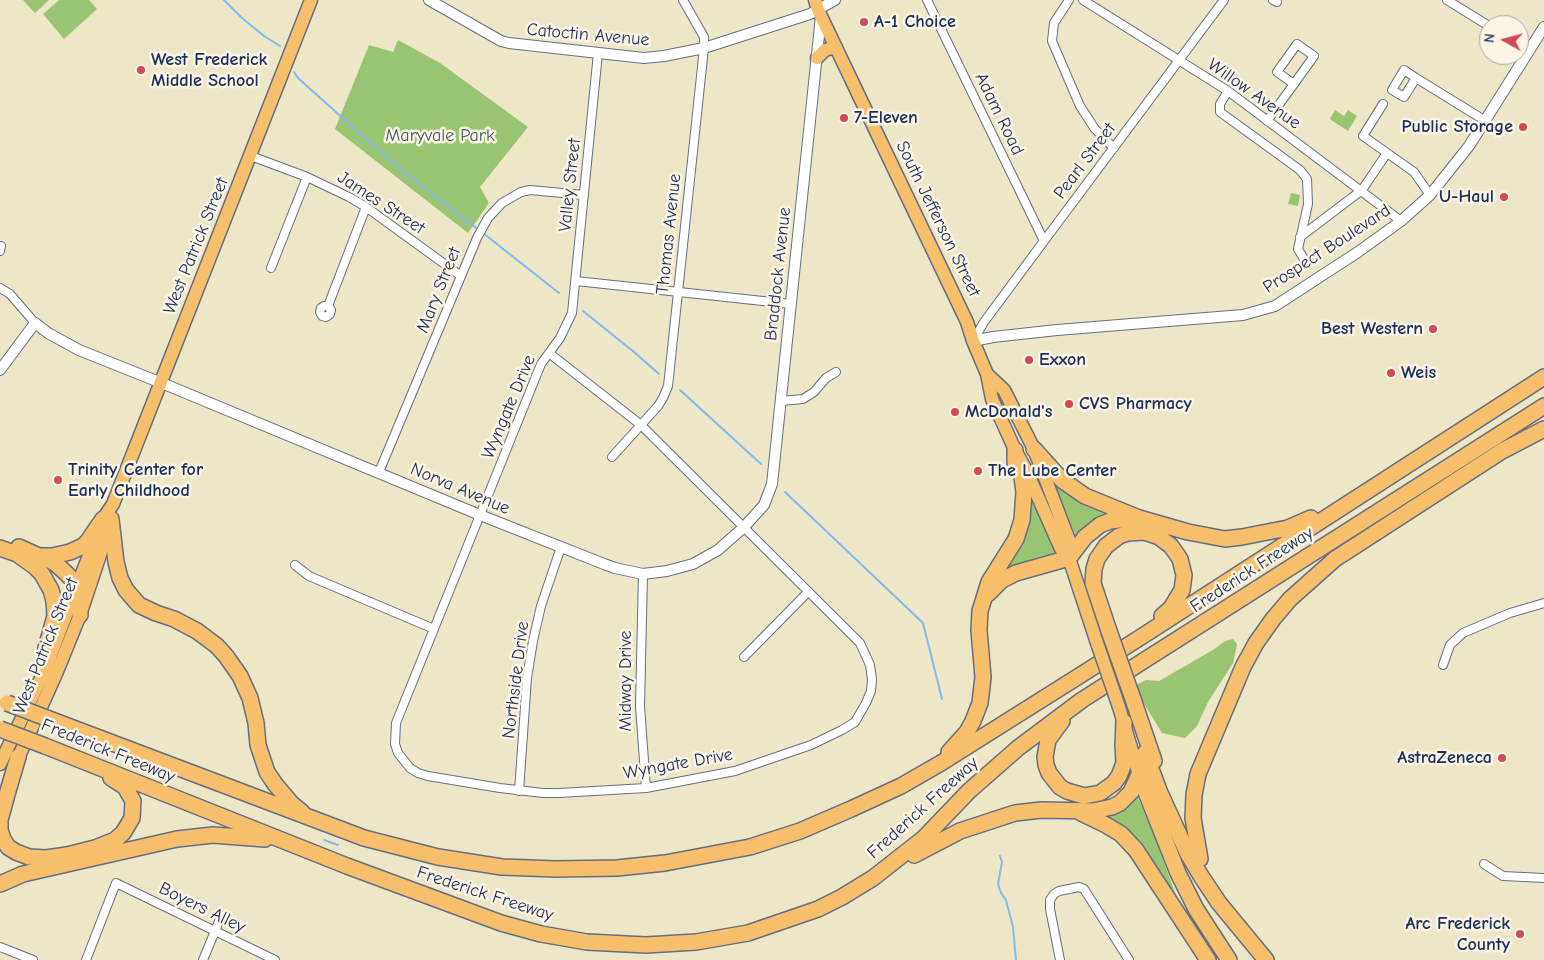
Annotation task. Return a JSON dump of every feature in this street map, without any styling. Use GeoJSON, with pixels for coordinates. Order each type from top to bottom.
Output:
{"type":"FeatureCollection","features":[{"type":"Feature","properties":{"kind":"highway","name":"Frederick Freeway"},"geometry":{"type":"LineString","coordinates":[[4,702],[314,820],[364,838],[416,853],[502,866],[529,868],[617,868],[665,863],[750,847],[837,815],[901,786],[941,763],[1141,637],[1544,377]]}},
{"type":"Feature","properties":{"kind":"highway","name":"Frederick Freeway"},"geometry":{"type":"LineString","coordinates":[[0,729],[348,866],[501,922],[541,934],[587,942],[646,945],[696,942],[748,933],[818,909],[873,878],[924,838],[969,791],[1018,748],[1082,700],[1472,451],[1542,412]]}},
{"type":"Feature","properties":{"kind":"highway"},"geometry":{"type":"LineString","coordinates":[[1200,858],[1193,818],[1194,795],[1198,774],[1243,667],[1273,620],[1290,599],[1335,559],[1502,451],[1544,429]]}},
{"type":"Feature","properties":{"kind":"highway"},"geometry":{"type":"LineString","coordinates":[[1034,449],[1062,480],[1074,489],[1099,502],[1139,518],[1225,539],[1288,528],[1362,493]]}},
{"type":"Feature","properties":{"kind":"highway"},"geometry":{"type":"LineString","coordinates":[[941,763],[966,732],[973,721],[980,703],[983,677],[979,622],[983,600],[989,582],[1016,540],[1022,520],[1024,492],[1022,478],[1015,462],[1014,450]]}},
{"type":"Feature","properties":{"kind":"highway"},"geometry":{"type":"LineString","coordinates":[[39,556],[63,554],[76,550],[88,540],[109,514]]}},
{"type":"Feature","properties":{"kind":"highway"},"geometry":{"type":"LineString","coordinates":[[109,514],[116,562],[120,578],[126,590],[139,605],[197,631],[217,646],[226,656],[240,676],[250,698],[256,723],[258,745],[267,772],[292,804],[314,820]]}},
{"type":"Feature","properties":{"kind":"highway"},"geometry":{"type":"LineString","coordinates":[[983,600],[1002,580],[1069,558],[1085,537],[1100,525],[1119,519],[1139,518]]}},
{"type":"Feature","properties":{"kind":"highway"},"geometry":{"type":"LineString","coordinates":[[1141,637],[1171,608],[1180,595],[1184,580],[1182,564],[1175,550],[1163,539],[1149,533],[1134,532],[1118,536],[1106,546],[1097,559],[1093,583],[1102,636],[1133,699],[1164,784],[1200,858],[1224,901],[1228,913]]}},
{"type":"Feature","properties":{"kind":"highway"},"geometry":{"type":"LineString","coordinates":[[0,541],[8,542],[55,563],[67,574],[76,584],[80,616]]}},
{"type":"Feature","properties":{"kind":"highway"},"geometry":{"type":"LineString","coordinates":[[0,548],[17,554],[34,566],[42,574],[51,590],[55,616],[46,648],[44,672]]}},
{"type":"Feature","properties":{"kind":"highway"},"geometry":{"type":"LineString","coordinates":[[1082,700],[1053,732],[1046,748],[1046,765],[1049,773],[1060,787],[1067,791],[1084,796],[1092,795],[1108,788],[1120,776],[1124,763],[1122,714]]}},
{"type":"Feature","properties":{"kind":"highway"},"geometry":{"type":"LineString","coordinates":[[873,878],[960,831],[1015,813],[1041,810],[1093,811],[1112,807],[1131,792],[1139,775],[1145,753]]}},
{"type":"Feature","properties":{"kind":"highway"},"geometry":{"type":"LineString","coordinates":[[1145,753],[1160,794],[1188,854],[1219,903],[1266,960]]}},
{"type":"Feature","properties":{"kind":"highway"},"geometry":{"type":"LineString","coordinates":[[18,757],[0,820],[0,830],[8,846],[29,858],[60,856],[95,848],[115,840],[129,826],[134,810],[130,793],[125,787],[96,767]]}},
{"type":"Feature","properties":{"kind":"highway"},"geometry":{"type":"LineString","coordinates":[[1139,775],[1178,873],[1196,909],[1229,960]]}},
{"type":"Feature","properties":{"kind":"highway"},"geometry":{"type":"LineString","coordinates":[[1069,811],[1080,813],[1106,825],[1121,834],[1136,850],[1206,958]]}},
{"type":"Feature","properties":{"kind":"highway"},"geometry":{"type":"LineString","coordinates":[[1158,825],[1172,875],[1206,958]]}},
{"type":"Feature","properties":{"kind":"highway"},"geometry":{"type":"LineString","coordinates":[[0,884],[23,874],[177,839],[214,836],[267,839],[348,866]]}},
{"type":"Feature","properties":{"kind":"main road","name":"West Patrick Street"},"geometry":{"type":"LineString","coordinates":[[0,764],[44,672],[109,514],[312,0]]}},
{"type":"Feature","properties":{"kind":"main road","name":"South Jefferson Street"},"geometry":{"type":"LineString","coordinates":[[818,9],[967,322],[987,374],[992,399],[1061,549],[1069,558],[1102,636],[1122,714],[1136,730],[1145,753]]}},
{"type":"Feature","properties":{"kind":"main road"},"geometry":{"type":"LineString","coordinates":[[818,58],[825,50],[836,47]]}},
{"type":"Feature","properties":{"kind":"main road","name":"South Jefferson Street"},"geometry":{"type":"LineString","coordinates":[[987,374],[1004,390],[1034,449],[1072,548],[1069,558]]}},
{"type":"Feature","properties":{"kind":"main road","name":"West Patrick Street"},"geometry":{"type":"LineString","coordinates":[[0,797],[80,616],[109,514]]}},
{"type":"Feature","properties":{"kind":"main road"},"geometry":{"type":"LineString","coordinates":[[1122,714],[1139,775]]}},
{"type":"Feature","properties":{"kind":"street","name":"Catoctin Avenue"},"geometry":{"type":"LineString","coordinates":[[429,0],[509,43],[654,57],[704,48],[810,14],[835,0]]}},
{"type":"Feature","properties":{"kind":"street","name":"Thomas Avenue"},"geometry":{"type":"LineString","coordinates":[[612,457],[658,406],[668,386],[704,48],[704,37],[683,0]]}},
{"type":"Feature","properties":{"kind":"street","name":"Adam Road"},"geometry":{"type":"LineString","coordinates":[[927,0],[1044,241]]}},
{"type":"Feature","properties":{"kind":"street"},"geometry":{"type":"LineString","coordinates":[[1069,0],[1054,23],[1052,41],[1080,106],[1095,129],[1114,148]]}},
{"type":"Feature","properties":{"kind":"street","name":"Willow Avenue"},"geometry":{"type":"LineString","coordinates":[[1083,0],[1228,92],[1362,190],[1401,221]]}},
{"type":"Feature","properties":{"kind":"street","name":"Pearl Street"},"geometry":{"type":"LineString","coordinates":[[973,341],[984,322],[1224,0]]}},
{"type":"Feature","properties":{"kind":"street"},"geometry":{"type":"LineString","coordinates":[[1447,0],[1479,20]]}},
{"type":"Feature","properties":{"kind":"street","name":"Braddock Avenue"},"geometry":{"type":"LineString","coordinates":[[744,527],[764,505],[772,484],[818,58],[818,9]]}},
{"type":"Feature","properties":{"kind":"street","name":"Prospect Boulevard"},"geometry":{"type":"LineString","coordinates":[[1529,50],[1544,27]]}},
{"type":"Feature","properties":{"kind":"street"},"geometry":{"type":"LineString","coordinates":[[1267,121],[1294,84],[1314,56],[1297,44],[1277,72],[1294,84]]}},
{"type":"Feature","properties":{"kind":"street","name":"Valley Street"},"geometry":{"type":"LineString","coordinates":[[570,319],[576,281],[598,53]]}},
{"type":"Feature","properties":{"kind":"street","name":"Prospect Boulevard"},"geometry":{"type":"LineString","coordinates":[[973,341],[1047,331],[1243,315],[1275,306],[1358,252],[1401,221],[1430,195],[1469,146],[1519,65]]}},
{"type":"Feature","properties":{"kind":"street"},"geometry":{"type":"LineString","coordinates":[[1416,78],[1484,120]]}},
{"type":"Feature","properties":{"kind":"street"},"geometry":{"type":"LineString","coordinates":[[1228,92],[1220,104],[1220,112],[1300,170],[1307,179],[1308,204],[1298,249],[1304,259]]}},
{"type":"Feature","properties":{"kind":"street"},"geometry":{"type":"LineString","coordinates":[[1383,104],[1363,136],[1414,172],[1430,195]]}},
{"type":"Feature","properties":{"kind":"street"},"geometry":{"type":"LineString","coordinates":[[1300,237],[1362,190],[1387,153]]}},
{"type":"Feature","properties":{"kind":"street","name":"James Street"},"geometry":{"type":"LineString","coordinates":[[251,156],[330,187],[366,207],[461,276]]}},
{"type":"Feature","properties":{"kind":"street"},"geometry":{"type":"LineString","coordinates":[[271,268],[306,177]]}},
{"type":"Feature","properties":{"kind":"street","name":"Mary Street"},"geometry":{"type":"LineString","coordinates":[[379,472],[482,225],[493,211],[510,197],[521,192],[530,190],[584,195]]}},
{"type":"Feature","properties":{"kind":"street"},"geometry":{"type":"LineString","coordinates":[[328,306],[366,207]]}},
{"type":"Feature","properties":{"kind":"street"},"geometry":{"type":"LineString","coordinates":[[576,281],[792,304]]}},
{"type":"Feature","properties":{"kind":"street"},"geometry":{"type":"LineString","coordinates":[[0,288],[10,294],[35,323],[0,370]]}},
{"type":"Feature","properties":{"kind":"street","name":"Wyngate Drive"},"geometry":{"type":"LineString","coordinates":[[549,353],[641,425],[860,643],[870,665],[872,679],[871,691],[855,722],[811,745],[735,771],[646,788],[559,793],[464,783],[428,776],[410,768],[398,753],[394,744],[396,723],[541,364],[570,319]]}},
{"type":"Feature","properties":{"kind":"street","name":"Norva Avenue"},"geometry":{"type":"LineString","coordinates":[[35,323],[48,334],[79,350],[161,382],[480,515],[615,568],[643,574],[681,568],[704,559],[718,550],[744,527]]}},
{"type":"Feature","properties":{"kind":"street"},"geometry":{"type":"LineString","coordinates":[[781,401],[803,399],[814,392],[826,378],[836,372]]}},
{"type":"Feature","properties":{"kind":"street","name":"Northside Drive"},"geometry":{"type":"LineString","coordinates":[[519,790],[527,678],[533,641],[541,606],[561,547]]}},
{"type":"Feature","properties":{"kind":"street"},"geometry":{"type":"LineString","coordinates":[[295,565],[309,576],[434,630]]}},
{"type":"Feature","properties":{"kind":"street","name":"Midway Drive"},"geometry":{"type":"LineString","coordinates":[[643,574],[640,706],[646,788]]}},
{"type":"Feature","properties":{"kind":"street"},"geometry":{"type":"LineString","coordinates":[[744,658],[808,592]]}},
{"type":"Feature","properties":{"kind":"street"},"geometry":{"type":"LineString","coordinates":[[1443,665],[1450,645],[1463,633],[1510,613],[1544,603]]}},
{"type":"Feature","properties":{"kind":"street"},"geometry":{"type":"LineString","coordinates":[[1484,864],[1503,876],[1544,878]]}},
{"type":"Feature","properties":{"kind":"street","name":"Boyers Alley"},"geometry":{"type":"LineString","coordinates":[[86,960],[116,884],[276,960]]}},
{"type":"Feature","properties":{"kind":"street"},"geometry":{"type":"LineString","coordinates":[[1060,960],[1050,900],[1059,891],[1079,887],[1084,889],[1130,960]]}},
{"type":"Feature","properties":{"kind":"street"},"geometry":{"type":"LineString","coordinates":[[203,960],[220,919]]}},
{"type":"Feature","properties":{"kind":"street"},"geometry":{"type":"LineString","coordinates":[[0,947],[33,960]]}},
{"type":"Feature","properties":{"kind":"green space"},"geometry":{"type":"Polygon","coordinates":[[[23,0],[49,0],[35,13],[23,0]]]}},
{"type":"Feature","properties":{"kind":"green space"},"geometry":{"type":"Polygon","coordinates":[[[59,0],[89,0],[97,9],[64,39],[43,14],[59,0]]]}},
{"type":"Feature","properties":{"kind":"green space","name":"Maryvale Park"},"geometry":{"type":"Polygon","coordinates":[[[398,40],[440,63],[528,127],[480,187],[489,203],[468,233],[335,129],[369,45],[393,52],[398,40]]]}},
{"type":"Feature","properties":{"kind":"green space"},"geometry":{"type":"Polygon","coordinates":[[[1335,110],[1344,116],[1348,110],[1357,116],[1348,131],[1330,119],[1335,110]]]}},
{"type":"Feature","properties":{"kind":"green space"},"geometry":{"type":"Polygon","coordinates":[[[1291,193],[1300,195],[1298,206],[1288,204],[1291,193]]]}},
{"type":"Feature","properties":{"kind":"green space"},"geometry":{"type":"Polygon","coordinates":[[[1046,471],[1111,512],[1095,519],[1076,536],[1046,471]]]}},
{"type":"Feature","properties":{"kind":"green space"},"geometry":{"type":"Polygon","coordinates":[[[1028,489],[1056,555],[997,575],[1028,489]]]}},
{"type":"Feature","properties":{"kind":"green space"},"geometry":{"type":"Polygon","coordinates":[[[1233,639],[1237,644],[1233,663],[1208,702],[1197,726],[1185,738],[1162,733],[1143,702],[1136,685],[1146,680],[1159,681],[1225,641],[1233,639]]]}},
{"type":"Feature","properties":{"kind":"green space"},"geometry":{"type":"Polygon","coordinates":[[[1137,796],[1154,835],[1184,917],[1164,886],[1097,816],[1137,796]]]}},
{"type":"Feature","properties":{"kind":"waterway"},"geometry":{"type":"LineString","coordinates":[[224,0],[242,18],[280,46]]}},
{"type":"Feature","properties":{"kind":"waterway"},"geometry":{"type":"LineString","coordinates":[[294,72],[298,78],[413,179],[479,230]]}},
{"type":"Feature","properties":{"kind":"waterway"},"geometry":{"type":"LineString","coordinates":[[483,233],[559,293]]}},
{"type":"Feature","properties":{"kind":"waterway"},"geometry":{"type":"LineString","coordinates":[[583,311],[659,374]]}},
{"type":"Feature","properties":{"kind":"waterway"},"geometry":{"type":"LineString","coordinates":[[680,390],[761,464]]}},
{"type":"Feature","properties":{"kind":"waterway"},"geometry":{"type":"LineString","coordinates":[[785,492],[923,623],[942,699]]}},
{"type":"Feature","properties":{"kind":"waterway"},"geometry":{"type":"LineString","coordinates":[[324,840],[338,845]]}},
{"type":"Feature","properties":{"kind":"waterway"},"geometry":{"type":"LineString","coordinates":[[1000,856],[1002,862],[998,884],[1006,900],[1013,927],[1016,960]]}},
{"type":"Feature","properties":{"kind":"place","name":"A-1 Choice"},"geometry":{"type":"Point","coordinates":[864,22]}},
{"type":"Feature","properties":{"kind":"place","name":"West Frederick Middle School"},"geometry":{"type":"Point","coordinates":[141,70]}},
{"type":"Feature","properties":{"kind":"place","name":"7-Eleven"},"geometry":{"type":"Point","coordinates":[844,118]}},
{"type":"Feature","properties":{"kind":"place","name":"Public Storage"},"geometry":{"type":"Point","coordinates":[1523,127]}},
{"type":"Feature","properties":{"kind":"place","name":"U-Haul"},"geometry":{"type":"Point","coordinates":[1504,197]}},
{"type":"Feature","properties":{"kind":"place","name":"Best Western"},"geometry":{"type":"Point","coordinates":[1433,329]}},
{"type":"Feature","properties":{"kind":"place","name":"Exxon"},"geometry":{"type":"Point","coordinates":[1029,360]}},
{"type":"Feature","properties":{"kind":"place","name":"Weis"},"geometry":{"type":"Point","coordinates":[1391,373]}},
{"type":"Feature","properties":{"kind":"place","name":"CVS Pharmacy"},"geometry":{"type":"Point","coordinates":[1069,404]}},
{"type":"Feature","properties":{"kind":"place","name":"McDonald's"},"geometry":{"type":"Point","coordinates":[955,412]}},
{"type":"Feature","properties":{"kind":"place","name":"The Lube Center"},"geometry":{"type":"Point","coordinates":[978,471]}},
{"type":"Feature","properties":{"kind":"place","name":"Trinity Center for Early Childhood"},"geometry":{"type":"Point","coordinates":[58,480]}},
{"type":"Feature","properties":{"kind":"place","name":"AstraZeneca"},"geometry":{"type":"Point","coordinates":[1502,758]}},
{"type":"Feature","properties":{"kind":"place","name":"Arc Frederick County"},"geometry":{"type":"Point","coordinates":[1520,934]}}]}
